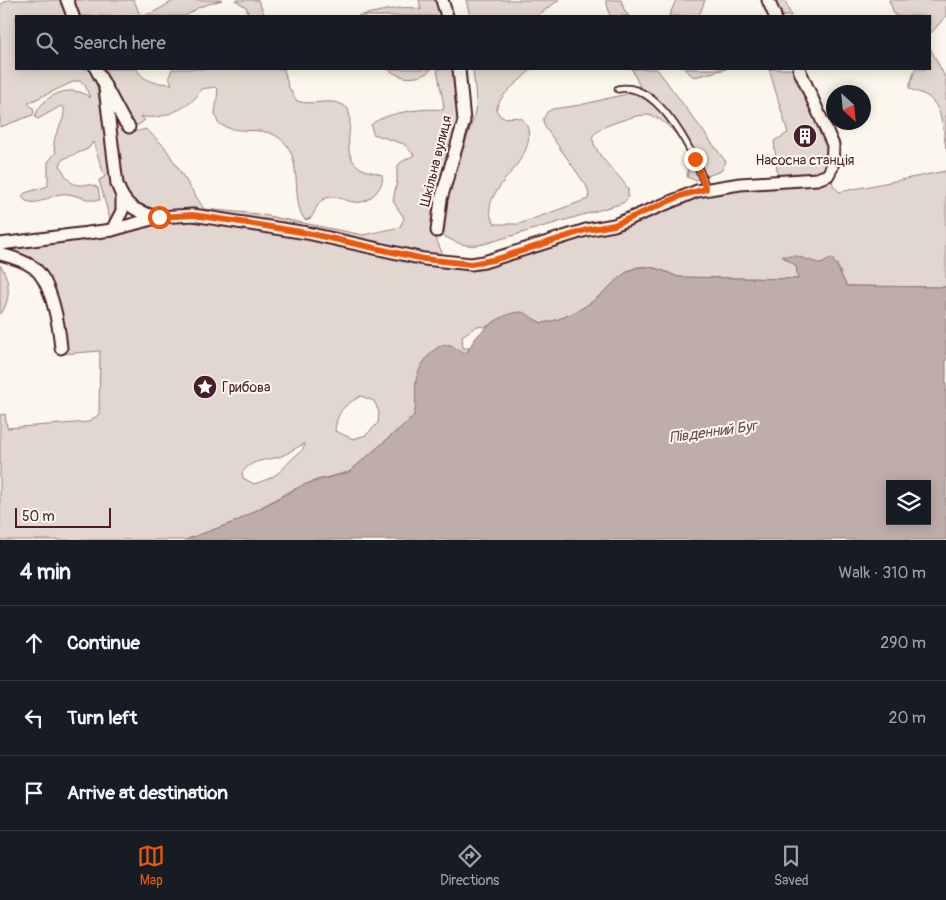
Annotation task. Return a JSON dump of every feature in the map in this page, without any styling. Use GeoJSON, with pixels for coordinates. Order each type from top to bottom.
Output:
{"type":"FeatureCollection","features":[{"type":"Feature","properties":{"kind":"street"},"geometry":{"type":"LineString","coordinates":[[67,0],[73,15]]}},
{"type":"Feature","properties":{"kind":"street"},"geometry":{"type":"LineString","coordinates":[[442,0],[447,15]]}},
{"type":"Feature","properties":{"kind":"street"},"geometry":{"type":"LineString","coordinates":[[768,0],[775,15]]}},
{"type":"Feature","properties":{"kind":"street"},"geometry":{"type":"LineString","coordinates":[[96,70],[105,88],[129,127]]}},
{"type":"Feature","properties":{"kind":"street","name":"Шкільна вулиця"},"geometry":{"type":"LineString","coordinates":[[437,230],[441,200],[464,121],[459,70]]}},
{"type":"Feature","properties":{"kind":"street"},"geometry":{"type":"LineString","coordinates":[[0,244],[112,230],[159,217],[193,215],[307,233],[424,259],[471,264],[497,259],[586,230],[614,225],[662,204],[706,189],[747,183],[817,179],[828,175],[832,167],[833,144],[799,70]]}},
{"type":"Feature","properties":{"kind":"street"},"geometry":{"type":"LineString","coordinates":[[105,88],[116,184],[122,199],[122,211],[112,230]]}},
{"type":"Feature","properties":{"kind":"street"},"geometry":{"type":"LineString","coordinates":[[122,199],[137,210],[159,217]]}},
{"type":"Feature","properties":{"kind":"street"},"geometry":{"type":"LineString","coordinates":[[0,254],[24,261],[35,268],[43,280],[55,314],[61,348]]}},
{"type":"Feature","properties":{"kind":"lane"},"geometry":{"type":"LineString","coordinates":[[618,89],[637,89],[665,112],[677,127],[695,159],[706,189]]}},
{"type":"Feature","properties":{"kind":"shaded area"},"geometry":{"type":"Polygon","coordinates":[[[8,0],[62,0],[68,15],[15,15],[15,70],[91,70],[96,80],[113,187],[120,202],[111,223],[99,180],[105,177],[93,142],[88,149],[63,159],[60,165],[70,181],[79,185],[93,185],[98,188],[100,200],[60,194],[39,202],[31,202],[26,201],[22,196],[25,193],[48,186],[48,162],[56,152],[54,141],[64,114],[64,108],[61,106],[38,119],[35,117],[38,109],[51,97],[67,91],[83,93],[90,98],[85,85],[81,81],[75,81],[28,103],[34,109],[33,115],[0,127],[0,5],[8,0]]]}},
{"type":"Feature","properties":{"kind":"shaded area"},"geometry":{"type":"Polygon","coordinates":[[[70,0],[134,0],[142,15],[76,15],[70,0]]]}},
{"type":"Feature","properties":{"kind":"shaded area"},"geometry":{"type":"Polygon","coordinates":[[[175,0],[222,0],[199,7],[187,15],[146,15],[175,0]]]}},
{"type":"Feature","properties":{"kind":"shaded area"},"geometry":{"type":"Polygon","coordinates":[[[235,0],[258,0],[265,15],[249,15],[246,7],[235,0]]]}},
{"type":"Feature","properties":{"kind":"shaded area"},"geometry":{"type":"Polygon","coordinates":[[[419,0],[437,0],[442,15],[363,15],[400,8],[421,10],[419,0]]]}},
{"type":"Feature","properties":{"kind":"shaded area"},"geometry":{"type":"Polygon","coordinates":[[[466,0],[559,0],[538,15],[470,15],[466,0]]]}},
{"type":"Feature","properties":{"kind":"shaded area"},"geometry":{"type":"Polygon","coordinates":[[[606,0],[621,0],[628,15],[610,15],[606,0]]]}},
{"type":"Feature","properties":{"kind":"shaded area"},"geometry":{"type":"Polygon","coordinates":[[[676,0],[705,0],[699,15],[669,15],[676,0]]]}},
{"type":"Feature","properties":{"kind":"shaded area"},"geometry":{"type":"Polygon","coordinates":[[[771,0],[785,0],[791,15],[778,15],[771,0]]]}},
{"type":"Feature","properties":{"kind":"shaded area"},"geometry":{"type":"Polygon","coordinates":[[[889,0],[946,0],[946,16],[931,33],[931,15],[895,15],[889,0]]]}},
{"type":"Feature","properties":{"kind":"shaded area"},"geometry":{"type":"Polygon","coordinates":[[[931,50],[946,79],[946,148],[941,119],[936,106],[927,96],[909,88],[915,70],[931,70],[931,50]]]}},
{"type":"Feature","properties":{"kind":"shaded area"},"geometry":{"type":"Polygon","coordinates":[[[100,70],[138,70],[147,80],[172,84],[169,77],[172,70],[284,70],[288,86],[297,101],[310,103],[331,102],[343,105],[348,109],[350,116],[349,149],[351,156],[362,169],[382,175],[381,185],[370,198],[363,202],[331,197],[324,199],[318,205],[311,218],[305,220],[300,211],[298,201],[295,166],[287,145],[271,133],[232,129],[218,123],[215,114],[218,90],[215,87],[201,89],[191,102],[166,115],[156,117],[140,116],[145,120],[138,125],[127,117],[111,92],[100,70]]]}},
{"type":"Feature","properties":{"kind":"shaded area"},"geometry":{"type":"Polygon","coordinates":[[[389,70],[431,70],[421,76],[410,78],[389,70]]]}},
{"type":"Feature","properties":{"kind":"shaded area"},"geometry":{"type":"Polygon","coordinates":[[[437,70],[453,70],[458,123],[432,230],[444,257],[138,208],[121,186],[111,118],[116,121],[114,117],[119,118],[130,131],[146,129],[164,146],[204,209],[258,214],[363,235],[400,227],[404,218],[393,201],[397,181],[397,168],[400,163],[414,155],[404,144],[373,134],[371,125],[394,114],[427,109],[443,110],[444,106],[437,70]]]}},
{"type":"Feature","properties":{"kind":"shaded area"},"geometry":{"type":"Polygon","coordinates":[[[473,70],[530,70],[506,92],[498,103],[496,110],[501,117],[518,117],[524,120],[527,126],[528,140],[524,153],[498,189],[492,201],[490,212],[495,224],[519,224],[588,199],[589,193],[586,185],[545,127],[543,120],[547,112],[553,109],[580,105],[635,92],[640,87],[632,70],[658,70],[726,162],[721,171],[695,180],[687,177],[688,157],[686,151],[678,137],[666,124],[653,116],[643,115],[628,118],[606,126],[592,137],[598,152],[628,189],[628,198],[623,203],[484,244],[468,245],[459,243],[444,236],[444,208],[472,124],[476,95],[473,70]]]}},
{"type":"Feature","properties":{"kind":"shaded area"},"geometry":{"type":"Polygon","coordinates":[[[685,70],[722,70],[694,77],[685,70]]]}},
{"type":"Feature","properties":{"kind":"shaded area"},"geometry":{"type":"Polygon","coordinates":[[[769,70],[796,70],[830,142],[826,169],[821,174],[778,178],[774,141],[788,133],[769,70]]]}},
{"type":"Feature","properties":{"kind":"shaded area"},"geometry":{"type":"Polygon","coordinates":[[[946,171],[946,287],[846,286],[837,264],[821,264],[783,257],[796,266],[798,279],[678,277],[651,267],[633,269],[625,273],[592,301],[564,317],[542,323],[532,318],[497,321],[485,327],[477,326],[462,336],[463,348],[470,348],[464,354],[446,346],[436,349],[426,359],[417,377],[416,404],[413,417],[349,472],[316,480],[288,492],[237,521],[185,540],[0,540],[0,415],[5,414],[7,428],[89,422],[99,414],[100,351],[61,354],[63,348],[47,281],[0,252],[15,238],[82,228],[186,220],[228,223],[473,266],[698,193],[832,178],[833,185],[839,192],[946,171]],[[361,396],[342,409],[336,424],[335,431],[353,439],[366,435],[378,423],[379,412],[374,401],[361,396]],[[305,444],[284,455],[251,464],[242,473],[243,478],[254,484],[272,477],[302,451],[305,444]]]}},
{"type":"Feature","properties":{"kind":"shaded area"},"geometry":{"type":"Polygon","coordinates":[[[0,265],[8,283],[8,296],[4,309],[0,314],[0,265]]]}},
{"type":"Feature","properties":{"kind":"water","name":"Південний Буг"},"geometry":{"type":"Polygon","coordinates":[[[782,256],[796,256],[821,264],[832,258],[847,286],[946,287],[946,540],[185,540],[237,521],[303,485],[349,472],[413,417],[417,376],[423,363],[433,351],[438,347],[451,345],[464,353],[469,350],[476,337],[498,319],[506,315],[521,312],[542,323],[556,320],[586,306],[625,273],[641,267],[651,267],[678,277],[798,279],[796,266],[782,256]]]}},
{"type":"Feature","properties":{"kind":"place","name":"Насосна станція"},"geometry":{"type":"Point","coordinates":[805,136]}},
{"type":"Feature","properties":{"kind":"place","name":"Грибова"},"geometry":{"type":"Point","coordinates":[205,387]}},
{"type":"Feature","properties":{"kind":"route"},"geometry":{"type":"LineString","coordinates":[[159,217],[193,215],[247,223],[307,233],[424,259],[471,264],[497,259],[586,230],[614,225],[683,195],[706,189],[695,159]]}}]}
